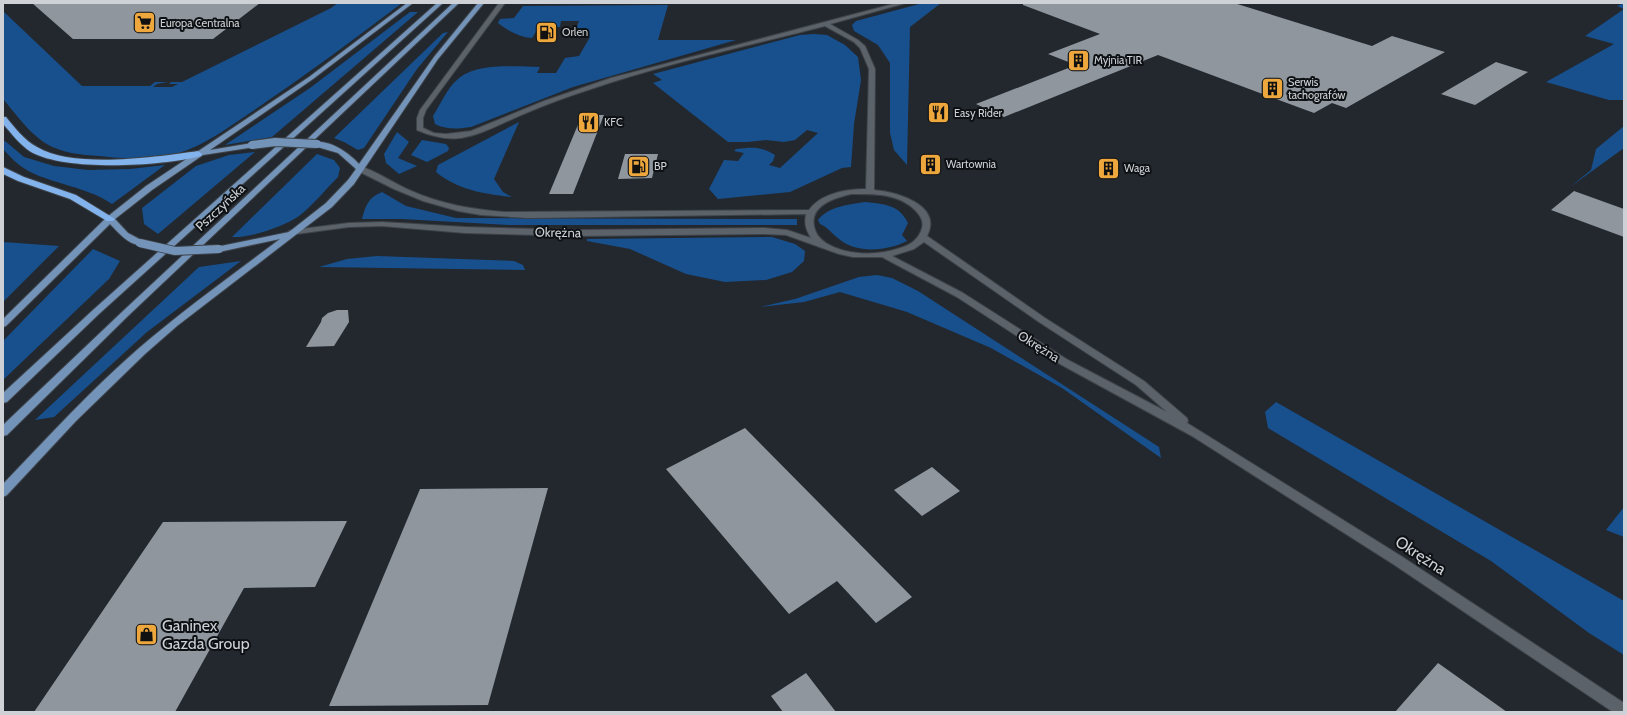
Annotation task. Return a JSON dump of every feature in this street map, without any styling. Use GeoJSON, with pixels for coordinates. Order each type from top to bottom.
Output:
{"type":"FeatureCollection","features":[{"type":"Feature","properties":{"kind":"highway"},"geometry":{"type":"LineString","coordinates":[[3,119],[24,143],[40,153],[63,159],[123,163],[151,161],[198,154]]}},
{"type":"Feature","properties":{"kind":"highway"},"geometry":{"type":"LineString","coordinates":[[3,170],[21,179],[73,197],[110,220]]}},
{"type":"Feature","properties":{"kind":"main road"},"geometry":{"type":"LineString","coordinates":[[3,324],[110,220],[149,188],[311,78],[410,3]]}},
{"type":"Feature","properties":{"kind":"main road","name":"Pszczyńska"},"geometry":{"type":"LineString","coordinates":[[3,399],[102,307],[440,3]]}},
{"type":"Feature","properties":{"kind":"main road","name":"Pszczyńska"},"geometry":{"type":"LineString","coordinates":[[3,432],[125,314],[456,3]]}},
{"type":"Feature","properties":{"kind":"main road"},"geometry":{"type":"LineString","coordinates":[[3,492],[72,418],[141,352],[174,324],[329,205],[351,182],[359,168],[431,64],[481,3]]}},
{"type":"Feature","properties":{"kind":"main road"},"geometry":{"type":"LineString","coordinates":[[198,154],[275,142],[317,144],[331,147],[343,152],[359,168]]}},
{"type":"Feature","properties":{"kind":"main road"},"geometry":{"type":"LineString","coordinates":[[110,220],[125,235],[140,243],[175,251],[219,249],[292,233]]}},
{"type":"Feature","properties":{"kind":"street"},"geometry":{"type":"LineString","coordinates":[[502,3],[423,110],[420,118],[419,129],[433,135],[452,137],[472,134],[551,100],[602,82],[904,3]]}},
{"type":"Feature","properties":{"kind":"street"},"geometry":{"type":"LineString","coordinates":[[826,24],[856,41],[863,48],[872,69],[870,192]]}},
{"type":"Feature","properties":{"kind":"street","name":"Okrężna"},"geometry":{"type":"LineString","coordinates":[[359,168],[390,184],[436,203],[475,211],[532,215],[674,212],[810,212]]}},
{"type":"Feature","properties":{"kind":"street"},"geometry":{"type":"LineString","coordinates":[[822,244],[811,234],[808,223],[810,212],[820,203],[834,196],[851,192],[870,192],[899,197],[917,207],[925,216],[927,226],[924,238]]}},
{"type":"Feature","properties":{"kind":"street","name":"Okrężna"},"geometry":{"type":"LineString","coordinates":[[292,233],[349,225],[382,224],[465,230],[578,233],[764,231],[787,233],[822,244],[839,252],[864,256],[884,255],[913,247],[924,238],[1042,320],[1140,382],[1196,432]]}},
{"type":"Feature","properties":{"kind":"street","name":"Okrężna"},"geometry":{"type":"LineString","coordinates":[[884,255],[960,295],[1064,362],[1196,432],[1397,560],[1624,711]]}},
{"type":"Feature","properties":{"kind":"shaded area"},"geometry":{"type":"Polygon","coordinates":[[[338,3],[402,3],[327,59],[250,113],[207,141],[179,153],[150,158],[119,158],[64,151],[45,143],[33,134],[3,99],[3,11],[82,86],[150,86],[155,82],[168,82],[157,84],[153,87],[172,87],[178,84],[169,84],[171,82],[182,82],[331,8],[338,3]]]}},
{"type":"Feature","properties":{"kind":"shaded area"},"geometry":{"type":"Polygon","coordinates":[[[923,3],[941,3],[910,27],[907,165],[894,150],[890,133],[890,63],[878,45],[854,31],[852,25],[856,21],[923,3]]]}},
{"type":"Feature","properties":{"kind":"shaded area"},"geometry":{"type":"Polygon","coordinates":[[[1624,3],[1624,9],[1617,6],[1624,3]]]}},
{"type":"Feature","properties":{"kind":"shaded area"},"geometry":{"type":"Polygon","coordinates":[[[668,5],[658,40],[736,40],[573,87],[471,127],[453,128],[435,124],[433,116],[444,96],[450,87],[465,74],[485,68],[508,66],[540,67],[537,73],[556,73],[565,58],[579,56],[590,37],[566,36],[569,31],[575,31],[579,21],[561,21],[560,27],[539,27],[532,38],[514,33],[498,23],[500,19],[514,18],[523,6],[668,5]]]}},
{"type":"Feature","properties":{"kind":"shaded area"},"geometry":{"type":"Polygon","coordinates":[[[1624,9],[1624,100],[1609,100],[1546,82],[1614,44],[1585,36],[1624,9]]]}},
{"type":"Feature","properties":{"kind":"shaded area"},"geometry":{"type":"Polygon","coordinates":[[[410,12],[418,12],[272,137],[225,145],[310,88],[410,12]]]}},
{"type":"Feature","properties":{"kind":"shaded area"},"geometry":{"type":"Polygon","coordinates":[[[448,32],[417,69],[364,148],[358,150],[334,138],[443,33],[448,32]]]}},
{"type":"Feature","properties":{"kind":"shaded area"},"geometry":{"type":"Polygon","coordinates":[[[800,35],[827,35],[845,45],[858,57],[861,80],[854,124],[851,167],[842,168],[790,192],[718,199],[709,189],[724,160],[738,161],[744,153],[734,151],[736,149],[756,148],[770,152],[775,155],[773,161],[769,165],[780,168],[818,133],[807,130],[795,140],[784,142],[766,140],[728,142],[653,83],[662,80],[653,74],[800,35]]]}},
{"type":"Feature","properties":{"kind":"shaded area"},"geometry":{"type":"Polygon","coordinates":[[[519,122],[494,179],[503,192],[512,197],[481,193],[462,187],[436,172],[438,165],[519,122]]]}},
{"type":"Feature","properties":{"kind":"shaded area"},"geometry":{"type":"Polygon","coordinates":[[[1624,126],[1624,148],[1570,187],[1591,170],[1596,149],[1624,126]]]}},
{"type":"Feature","properties":{"kind":"shaded area"},"geometry":{"type":"Polygon","coordinates":[[[397,132],[409,142],[398,158],[417,166],[399,174],[386,163],[384,154],[397,132]]]}},
{"type":"Feature","properties":{"kind":"shaded area"},"geometry":{"type":"Polygon","coordinates":[[[422,140],[446,144],[449,148],[448,151],[427,162],[411,155],[422,140]]]}},
{"type":"Feature","properties":{"kind":"shaded area"},"geometry":{"type":"Polygon","coordinates":[[[5,141],[24,157],[54,166],[88,170],[130,169],[165,165],[112,204],[89,192],[28,171],[3,149],[3,142],[5,141]]]}},
{"type":"Feature","properties":{"kind":"shaded area"},"geometry":{"type":"Polygon","coordinates":[[[255,152],[158,234],[144,224],[142,208],[196,166],[229,155],[255,152]]]}},
{"type":"Feature","properties":{"kind":"shaded area"},"geometry":{"type":"Polygon","coordinates":[[[317,154],[334,160],[340,168],[338,177],[309,207],[299,216],[276,228],[248,236],[232,237],[317,154]]]}},
{"type":"Feature","properties":{"kind":"shaded area"},"geometry":{"type":"Polygon","coordinates":[[[382,192],[406,206],[456,218],[797,219],[797,225],[509,225],[402,219],[362,219],[368,202],[377,194],[382,192]]]}},
{"type":"Feature","properties":{"kind":"shaded area"},"geometry":{"type":"Polygon","coordinates":[[[865,202],[890,206],[900,212],[908,223],[902,235],[907,241],[882,249],[863,249],[854,247],[839,239],[820,224],[818,220],[822,215],[833,209],[865,202]]]}},
{"type":"Feature","properties":{"kind":"shaded area"},"geometry":{"type":"Polygon","coordinates":[[[772,237],[795,244],[805,251],[804,261],[792,272],[766,280],[725,282],[686,274],[630,249],[587,241],[587,239],[772,237]]]}},
{"type":"Feature","properties":{"kind":"shaded area"},"geometry":{"type":"Polygon","coordinates":[[[3,242],[59,246],[3,302],[3,242]]]}},
{"type":"Feature","properties":{"kind":"shaded area"},"geometry":{"type":"Polygon","coordinates":[[[93,249],[120,261],[109,279],[3,380],[3,341],[93,249]]]}},
{"type":"Feature","properties":{"kind":"shaded area"},"geometry":{"type":"Polygon","coordinates":[[[377,256],[514,261],[523,265],[525,270],[319,267],[347,259],[377,256]]]}},
{"type":"Feature","properties":{"kind":"shaded area"},"geometry":{"type":"Polygon","coordinates":[[[241,261],[147,332],[54,417],[35,420],[199,267],[241,261]]]}},
{"type":"Feature","properties":{"kind":"shaded area"},"geometry":{"type":"Polygon","coordinates":[[[877,275],[892,278],[918,291],[1159,447],[1161,458],[1062,388],[991,348],[907,312],[840,292],[804,302],[760,307],[795,299],[859,277],[877,275]]]}},
{"type":"Feature","properties":{"kind":"shaded area"},"geometry":{"type":"Polygon","coordinates":[[[1276,402],[1624,601],[1624,655],[1589,633],[1491,561],[1268,428],[1265,412],[1276,402]]]}},
{"type":"Feature","properties":{"kind":"shaded area"},"geometry":{"type":"Polygon","coordinates":[[[1624,507],[1624,537],[1606,530],[1624,507]]]}},
{"type":"Feature","properties":{"kind":"building","name":"Europa Centralna"},"geometry":{"type":"Polygon","coordinates":[[[32,3],[260,3],[213,39],[73,39],[32,3]]]}},
{"type":"Feature","properties":{"kind":"building"},"geometry":{"type":"Polygon","coordinates":[[[1023,3],[1234,3],[1372,46],[1392,36],[1445,52],[1346,108],[1332,103],[1314,113],[1158,55],[1004,117],[976,104],[1076,65],[1048,54],[1100,34],[1023,5],[1023,3]]]}},
{"type":"Feature","properties":{"kind":"building"},"geometry":{"type":"Polygon","coordinates":[[[1496,62],[1528,72],[1475,105],[1441,94],[1496,62]]]}},
{"type":"Feature","properties":{"kind":"building"},"geometry":{"type":"Polygon","coordinates":[[[582,115],[604,115],[573,194],[549,194],[582,115]]]}},
{"type":"Feature","properties":{"kind":"building","name":"BP"},"geometry":{"type":"Polygon","coordinates":[[[625,154],[658,154],[652,178],[618,179],[625,154]]]}},
{"type":"Feature","properties":{"kind":"building"},"geometry":{"type":"Polygon","coordinates":[[[1574,191],[1624,209],[1624,237],[1551,210],[1574,191]]]}},
{"type":"Feature","properties":{"kind":"building"},"geometry":{"type":"Polygon","coordinates":[[[337,310],[348,310],[349,322],[334,346],[306,347],[322,318],[328,313],[337,310]]]}},
{"type":"Feature","properties":{"kind":"building"},"geometry":{"type":"Polygon","coordinates":[[[745,428],[912,597],[876,623],[837,581],[789,614],[666,469],[745,428]]]}},
{"type":"Feature","properties":{"kind":"building"},"geometry":{"type":"Polygon","coordinates":[[[932,467],[960,491],[922,516],[894,490],[932,467]]]}},
{"type":"Feature","properties":{"kind":"building"},"geometry":{"type":"Polygon","coordinates":[[[548,488],[488,705],[329,706],[420,489],[548,488]]]}},
{"type":"Feature","properties":{"kind":"building"},"geometry":{"type":"Polygon","coordinates":[[[347,521],[315,587],[244,588],[175,712],[34,712],[163,522],[347,521]]]}},
{"type":"Feature","properties":{"kind":"building"},"geometry":{"type":"Polygon","coordinates":[[[1438,663],[1507,712],[1395,712],[1438,663]]]}},
{"type":"Feature","properties":{"kind":"building"},"geometry":{"type":"Polygon","coordinates":[[[806,673],[836,712],[783,712],[771,696],[806,673]]]}},
{"type":"Feature","properties":{"kind":"place","name":"Europa Centralna"},"geometry":{"type":"Point","coordinates":[144,23]}},
{"type":"Feature","properties":{"kind":"place","name":"Orlen"},"geometry":{"type":"Point","coordinates":[546,32]}},
{"type":"Feature","properties":{"kind":"place","name":"Myjnia TIR"},"geometry":{"type":"Point","coordinates":[1078,60]}},
{"type":"Feature","properties":{"kind":"place","name":"Serwis tachografów"},"geometry":{"type":"Point","coordinates":[1272,88]}},
{"type":"Feature","properties":{"kind":"place","name":"Easy Rider"},"geometry":{"type":"Point","coordinates":[939,113]}},
{"type":"Feature","properties":{"kind":"place","name":"KFC"},"geometry":{"type":"Point","coordinates":[588,122]}},
{"type":"Feature","properties":{"kind":"place","name":"Wartownia"},"geometry":{"type":"Point","coordinates":[930,164]}},
{"type":"Feature","properties":{"kind":"place","name":"BP"},"geometry":{"type":"Point","coordinates":[638,166]}},
{"type":"Feature","properties":{"kind":"place","name":"Waga"},"geometry":{"type":"Point","coordinates":[1108,168]}},
{"type":"Feature","properties":{"kind":"place","name":"Ganinex Gazda Group"},"geometry":{"type":"Point","coordinates":[146,634]}}]}
